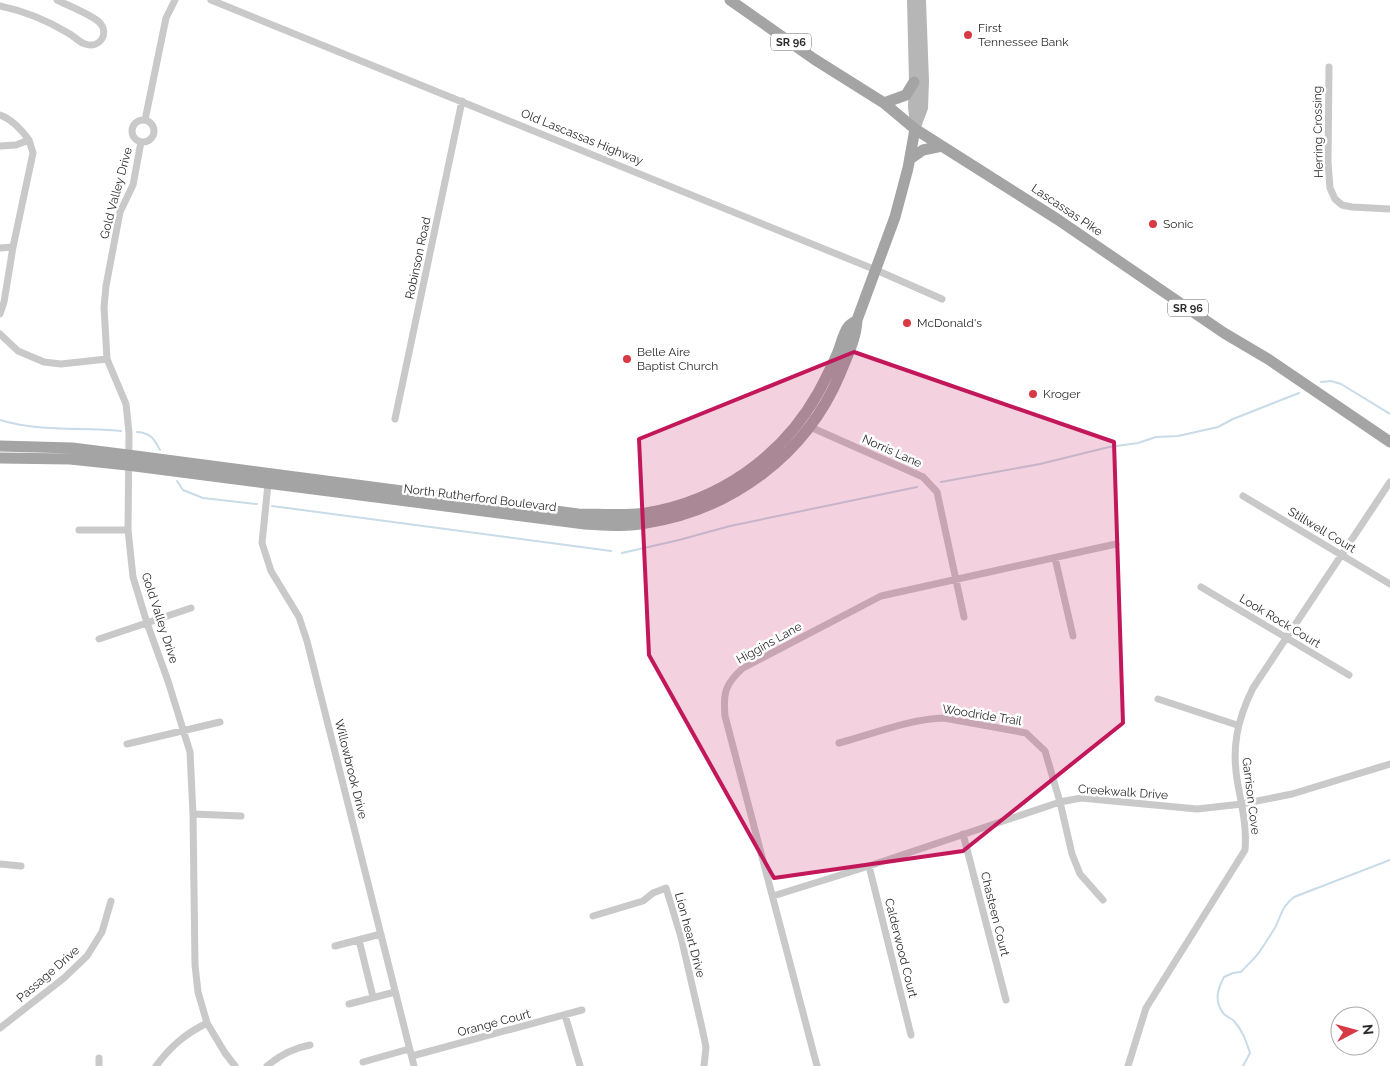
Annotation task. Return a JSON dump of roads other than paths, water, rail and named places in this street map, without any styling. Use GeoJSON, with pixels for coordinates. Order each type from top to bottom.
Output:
{"type":"FeatureCollection","features":[{"type":"Feature","properties":{"kind":"main road","name":"Lascassas Pike"},"geometry":{"type":"LineString","coordinates":[[730,0],[814,59],[884,103],[915,129],[1057,219],[1224,333],[1268,358],[1390,442]]}},
{"type":"Feature","properties":{"kind":"main road"},"geometry":{"type":"LineString","coordinates":[[912,0],[915,129]]}},
{"type":"Feature","properties":{"kind":"main road"},"geometry":{"type":"LineString","coordinates":[[915,129],[923,108],[921,0]]}},
{"type":"Feature","properties":{"kind":"main road"},"geometry":{"type":"LineString","coordinates":[[884,103],[906,95],[914,82]]}},
{"type":"Feature","properties":{"kind":"main road","name":"North Rutherford Boulevard"},"geometry":{"type":"LineString","coordinates":[[0,446],[72,448],[128,460],[268,484],[565,522],[616,526],[645,524],[679,516],[704,507],[743,488],[771,468],[810,428],[833,390],[856,335],[857,320],[895,217],[910,159],[915,129]]}},
{"type":"Feature","properties":{"kind":"main road"},"geometry":{"type":"LineString","coordinates":[[910,159],[923,150],[942,146]]}},
{"type":"Feature","properties":{"kind":"main road","name":"North Rutherford Boulevard"},"geometry":{"type":"LineString","coordinates":[[0,458],[128,460],[578,514],[614,515],[646,513],[706,495],[756,466],[779,446],[800,420],[817,394],[828,374],[848,326],[857,320]]}},
{"type":"Feature","properties":{"kind":"street"},"geometry":{"type":"LineString","coordinates":[[0,6],[39,18],[84,44],[92,45],[100,42],[104,36],[104,30],[98,21],[58,0]]}},
{"type":"Feature","properties":{"kind":"street","name":"Gold Valley Drive"},"geometry":{"type":"LineString","coordinates":[[145,120],[166,18],[175,0]]}},
{"type":"Feature","properties":{"kind":"street","name":"Old Lascassas Highway"},"geometry":{"type":"LineString","coordinates":[[211,0],[876,270],[942,299]]}},
{"type":"Feature","properties":{"kind":"street","name":"Herring Crossing"},"geometry":{"type":"LineString","coordinates":[[1329,67],[1328,162],[1330,188],[1335,199],[1342,205],[1390,209]]}},
{"type":"Feature","properties":{"kind":"street","name":"Robinson Road"},"geometry":{"type":"LineString","coordinates":[[395,419],[462,101]]}},
{"type":"Feature","properties":{"kind":"street"},"geometry":{"type":"LineString","coordinates":[[0,115],[7,117],[23,131],[29,140],[33,153],[4,302],[0,314]]}},
{"type":"Feature","properties":{"kind":"street","name":"Gold Valley Drive"},"geometry":{"type":"LineString","coordinates":[[145,120],[151,123],[154,133],[148,141],[141,142],[133,136],[133,128],[137,122],[145,120]]}},
{"type":"Feature","properties":{"kind":"street"},"geometry":{"type":"LineString","coordinates":[[0,146],[16,145],[29,140]]}},
{"type":"Feature","properties":{"kind":"street","name":"Gold Valley Drive"},"geometry":{"type":"LineString","coordinates":[[141,142],[133,186],[120,212],[106,286],[104,307],[108,359],[126,404],[129,433],[128,530],[133,577],[190,752],[193,814],[195,964],[198,992],[208,1022],[225,1053],[235,1066]]}},
{"type":"Feature","properties":{"kind":"street"},"geometry":{"type":"LineString","coordinates":[[0,248],[14,247]]}},
{"type":"Feature","properties":{"kind":"street"},"geometry":{"type":"LineString","coordinates":[[0,334],[18,351],[44,362],[61,364],[108,359]]}},
{"type":"Feature","properties":{"kind":"street","name":"Norris Lane"},"geometry":{"type":"LineString","coordinates":[[800,420],[810,428],[923,477],[936,492],[964,617]]}},
{"type":"Feature","properties":{"kind":"street","name":"Garrison Cove"},"geometry":{"type":"LineString","coordinates":[[1128,1066],[1146,1008],[1245,850],[1247,833],[1237,783],[1234,752],[1237,725],[1242,709],[1252,688],[1390,482]]}},
{"type":"Feature","properties":{"kind":"street","name":"Willowbrook Drive"},"geometry":{"type":"LineString","coordinates":[[268,484],[262,543],[271,571],[299,616],[307,641],[414,1066]]}},
{"type":"Feature","properties":{"kind":"street","name":"Stillwell Court"},"geometry":{"type":"LineString","coordinates":[[1243,496],[1390,584]]}},
{"type":"Feature","properties":{"kind":"street"},"geometry":{"type":"LineString","coordinates":[[78,530],[128,530]]}},
{"type":"Feature","properties":{"kind":"street","name":"Higgins Lane"},"geometry":{"type":"LineString","coordinates":[[817,1066],[725,716],[723,698],[731,679],[743,668],[881,596],[1116,544]]}},
{"type":"Feature","properties":{"kind":"street"},"geometry":{"type":"LineString","coordinates":[[1055,558],[1073,636]]}},
{"type":"Feature","properties":{"kind":"street","name":"Look Rock Court"},"geometry":{"type":"LineString","coordinates":[[1200,587],[1349,675]]}},
{"type":"Feature","properties":{"kind":"street"},"geometry":{"type":"LineString","coordinates":[[99,639],[191,608]]}},
{"type":"Feature","properties":{"kind":"street"},"geometry":{"type":"LineString","coordinates":[[1158,699],[1237,725]]}},
{"type":"Feature","properties":{"kind":"street","name":"Woodride Trail"},"geometry":{"type":"LineString","coordinates":[[839,743],[935,718],[1026,733],[1045,751],[1060,802],[1072,854],[1080,874],[1103,900]]}},
{"type":"Feature","properties":{"kind":"street"},"geometry":{"type":"LineString","coordinates":[[127,744],[220,722]]}},
{"type":"Feature","properties":{"kind":"street","name":"Creekwalk Drive"},"geometry":{"type":"LineString","coordinates":[[773,896],[1060,802],[1081,798],[1197,809],[1242,804],[1292,794],[1390,764]]}},
{"type":"Feature","properties":{"kind":"street"},"geometry":{"type":"LineString","coordinates":[[193,814],[241,816]]}},
{"type":"Feature","properties":{"kind":"street","name":"Chasteen Court"},"geometry":{"type":"LineString","coordinates":[[963,834],[1006,1000]]}},
{"type":"Feature","properties":{"kind":"street"},"geometry":{"type":"LineString","coordinates":[[0,864],[20,866]]}},
{"type":"Feature","properties":{"kind":"street","name":"Calderwood Court"},"geometry":{"type":"LineString","coordinates":[[869,866],[911,1035]]}},
{"type":"Feature","properties":{"kind":"street","name":"Lion heart Drive"},"geometry":{"type":"LineString","coordinates":[[593,916],[643,901],[653,892],[666,888],[681,937],[702,1028],[706,1047],[704,1066]]}},
{"type":"Feature","properties":{"kind":"street","name":"Passage Drive"},"geometry":{"type":"LineString","coordinates":[[0,1028],[64,978],[87,956],[102,932],[111,901]]}},
{"type":"Feature","properties":{"kind":"street"},"geometry":{"type":"LineString","coordinates":[[335,946],[380,934]]}},
{"type":"Feature","properties":{"kind":"street"},"geometry":{"type":"LineString","coordinates":[[359,940],[373,997]]}},
{"type":"Feature","properties":{"kind":"street"},"geometry":{"type":"LineString","coordinates":[[349,1004],[395,992]]}},
{"type":"Feature","properties":{"kind":"street","name":"Orange Court"},"geometry":{"type":"LineString","coordinates":[[363,1062],[411,1053],[582,1010]]}},
{"type":"Feature","properties":{"kind":"street"},"geometry":{"type":"LineString","coordinates":[[565,1015],[580,1066]]}},
{"type":"Feature","properties":{"kind":"street"},"geometry":{"type":"LineString","coordinates":[[156,1066],[166,1052],[188,1032],[208,1022]]}},
{"type":"Feature","properties":{"kind":"street"},"geometry":{"type":"LineString","coordinates":[[267,1066],[280,1055],[299,1047],[310,1045]]}},
{"type":"Feature","properties":{"kind":"waterway"},"geometry":{"type":"LineString","coordinates":[[1321,382],[1331,381],[1341,384],[1390,414]]}},
{"type":"Feature","properties":{"kind":"waterway"},"geometry":{"type":"LineString","coordinates":[[941,482],[1040,464],[1109,447],[1138,443],[1156,437],[1178,436],[1218,427],[1233,419],[1299,393]]}},
{"type":"Feature","properties":{"kind":"waterway"},"geometry":{"type":"LineString","coordinates":[[0,420],[45,428],[121,431]]}},
{"type":"Feature","properties":{"kind":"waterway"},"geometry":{"type":"LineString","coordinates":[[137,432],[152,437],[160,450]]}},
{"type":"Feature","properties":{"kind":"waterway"},"geometry":{"type":"LineString","coordinates":[[177,481],[183,490],[203,498],[257,504]]}},
{"type":"Feature","properties":{"kind":"waterway"},"geometry":{"type":"LineString","coordinates":[[622,553],[730,526],[917,487]]}},
{"type":"Feature","properties":{"kind":"waterway"},"geometry":{"type":"LineString","coordinates":[[272,506],[611,551]]}},
{"type":"Feature","properties":{"kind":"waterway"},"geometry":{"type":"LineString","coordinates":[[1243,1066],[1250,1053],[1246,1040],[1237,1025],[1224,1014],[1219,1005],[1218,991],[1224,977],[1241,972],[1255,958],[1275,928],[1284,908],[1294,897],[1390,860]]}},
{"type":"Feature","properties":{"kind":"place","name":"First Tennessee Bank"},"geometry":{"type":"Point","coordinates":[968,35]}},
{"type":"Feature","properties":{"kind":"place","name":"Sonic"},"geometry":{"type":"Point","coordinates":[1153,224]}},
{"type":"Feature","properties":{"kind":"place","name":"McDonald's"},"geometry":{"type":"Point","coordinates":[907,323]}},
{"type":"Feature","properties":{"kind":"place","name":"Belle Aire Baptist Church"},"geometry":{"type":"Point","coordinates":[627,359]}},
{"type":"Feature","properties":{"kind":"place","name":"Kroger"},"geometry":{"type":"Point","coordinates":[1033,394]}}]}
